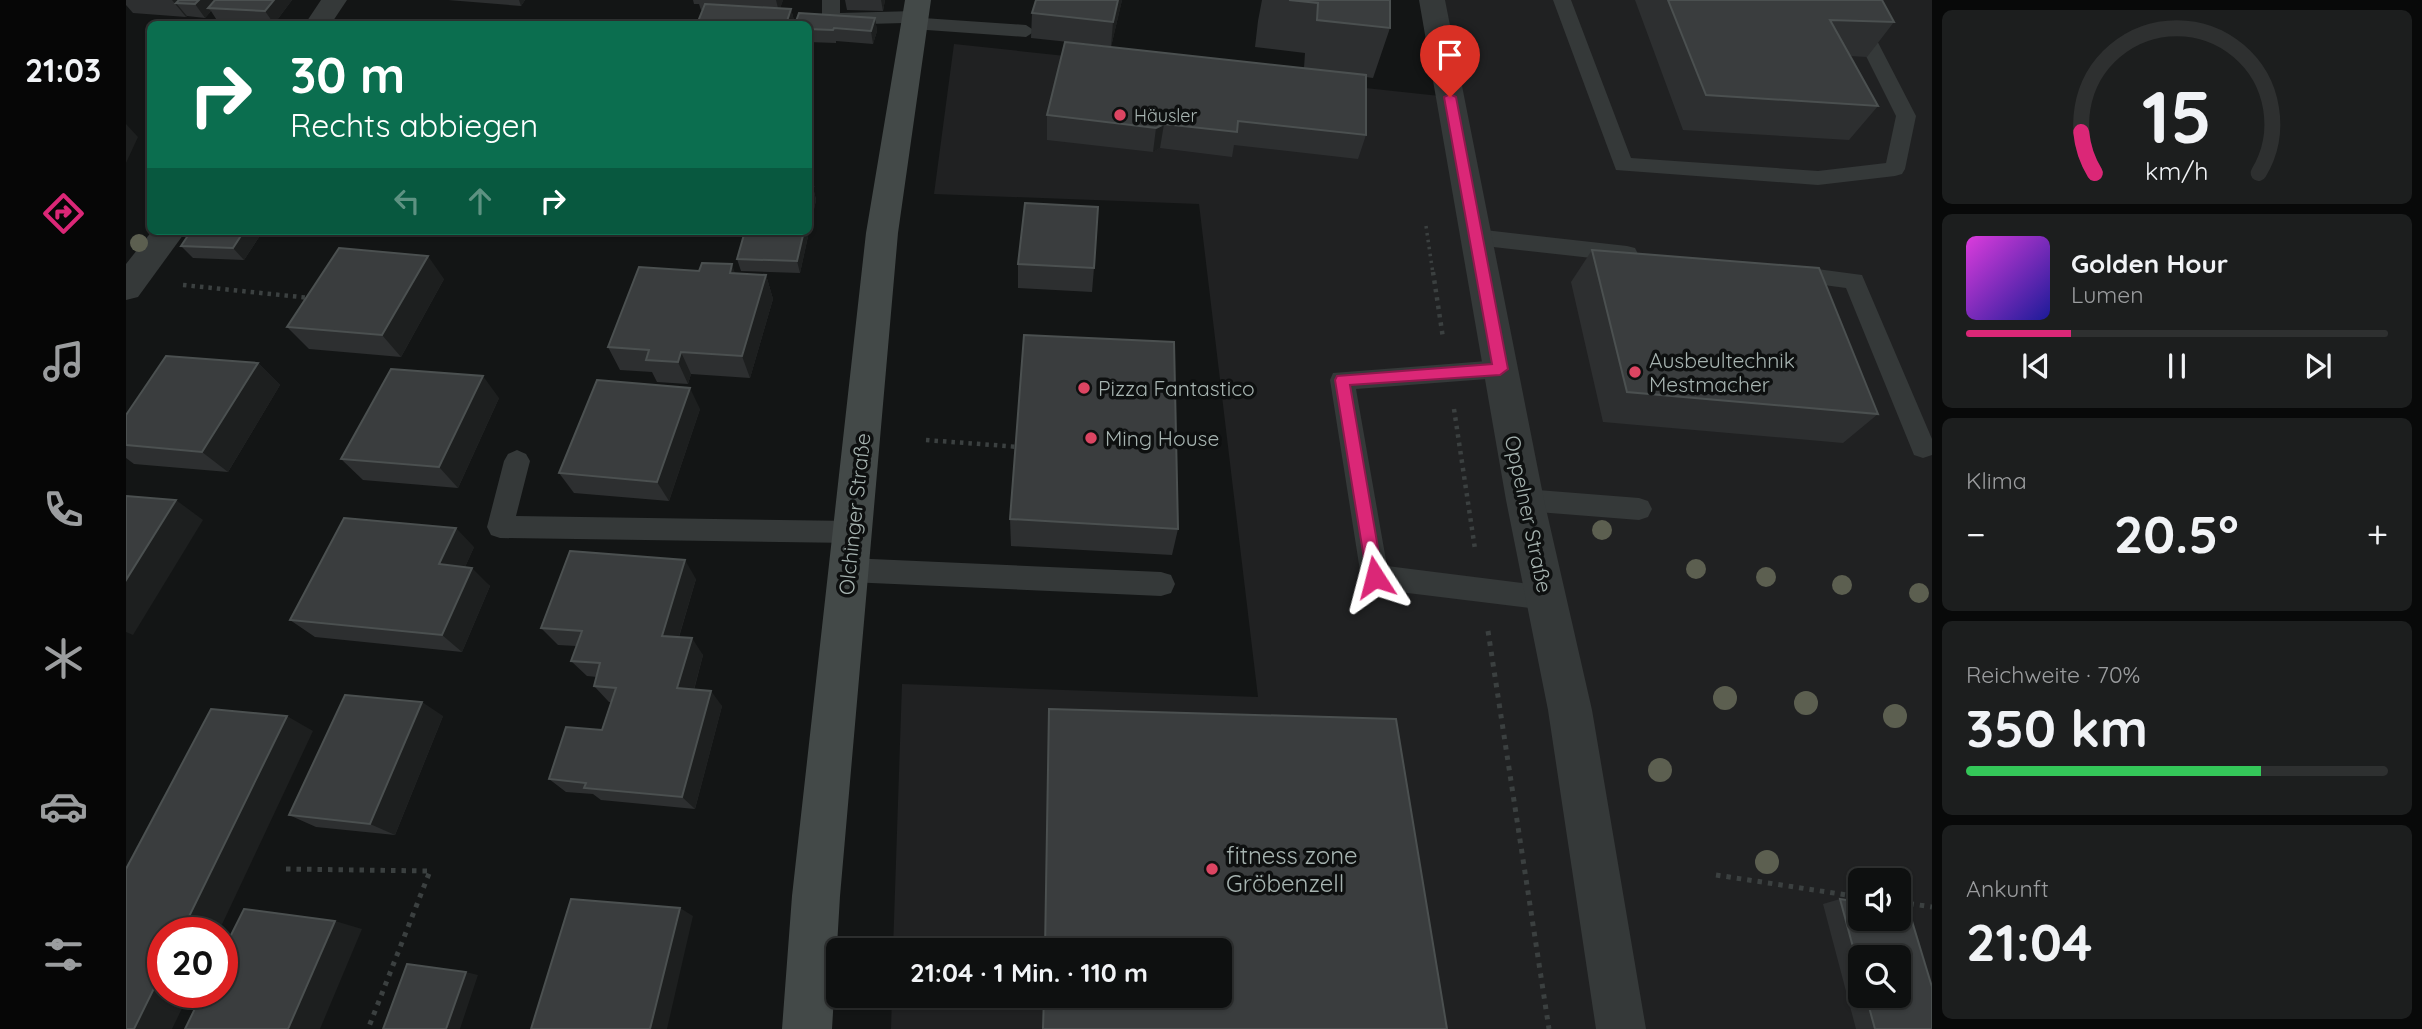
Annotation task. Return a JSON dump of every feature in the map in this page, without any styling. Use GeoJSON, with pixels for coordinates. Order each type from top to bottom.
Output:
{"type":"FeatureCollection","features":[{"type":"Feature","properties":{"kind":"main road","name":"Olchinger Straße"},"geometry":{"type":"LineString","coordinates":[[807,1029],[816,896],[882,233],[915,13]]}},
{"type":"Feature","properties":{"kind":"street"},"geometry":{"type":"LineString","coordinates":[[320,21],[334,0]]}},
{"type":"Feature","properties":{"kind":"street","name":"Oppelner Straße"},"geometry":{"type":"LineString","coordinates":[[1432,0],[1525,500],[1570,710],[1621,1029]]}},
{"type":"Feature","properties":{"kind":"street"},"geometry":{"type":"LineString","coordinates":[[129,284],[167,235]]}},
{"type":"Feature","properties":{"kind":"lane"},"geometry":{"type":"LineString","coordinates":[[831,0],[831,19],[915,13],[1026,31]]}},
{"type":"Feature","properties":{"kind":"lane"},"geometry":{"type":"LineString","coordinates":[[1562,0],[1623,165],[1818,177],[1895,169],[1906,116],[1847,0]]}},
{"type":"Feature","properties":{"kind":"lane"},"geometry":{"type":"LineString","coordinates":[[1476,237],[1651,257]]}},
{"type":"Feature","properties":{"kind":"lane"},"geometry":{"type":"LineString","coordinates":[[1759,270],[1854,281],[1923,448]]}},
{"type":"Feature","properties":{"kind":"lane"},"geometry":{"type":"LineString","coordinates":[[1500,369],[1342,380],[1375,577],[1546,598]]}},
{"type":"Feature","properties":{"kind":"lane"},"geometry":{"type":"LineString","coordinates":[[517,461],[500,527],[853,532]]}},
{"type":"Feature","properties":{"kind":"lane"},"geometry":{"type":"LineString","coordinates":[[1525,500],[1639,509]]}},
{"type":"Feature","properties":{"kind":"lane"},"geometry":{"type":"LineString","coordinates":[[849,570],[1161,584]]}},
{"type":"Feature","properties":{"kind":"path"},"geometry":{"type":"LineString","coordinates":[[1425,219],[1549,1029]]}},
{"type":"Feature","properties":{"kind":"path"},"geometry":{"type":"LineString","coordinates":[[129,284],[322,299]]}},
{"type":"Feature","properties":{"kind":"path"},"geometry":{"type":"LineString","coordinates":[[926,440],[1019,447]]}},
{"type":"Feature","properties":{"kind":"path"},"geometry":{"type":"LineString","coordinates":[[286,869],[430,871],[368,1029]]}},
{"type":"Feature","properties":{"kind":"path"},"geometry":{"type":"LineString","coordinates":[[1716,875],[1848,895]]}},
{"type":"Feature","properties":{"kind":"path"},"geometry":{"type":"LineString","coordinates":[[1911,904],[1932,907]]}},
{"type":"Feature","properties":{"kind":"shaded area"},"geometry":{"type":"Polygon","coordinates":[[[1432,0],[1932,0],[1932,1029],[891,1029],[892,1008],[1232,1008],[1232,938],[893,938],[902,684],[1258,697],[1199,204],[934,194],[954,44],[1449,97],[1432,0]]]}},
{"type":"Feature","properties":{"kind":"building"},"geometry":{"type":"Polygon","coordinates":[[[179,0],[199,0],[195,4],[176,3],[179,0]]]}},
{"type":"Feature","properties":{"kind":"building"},"geometry":{"type":"Polygon","coordinates":[[[215,0],[274,0],[265,11],[208,8],[215,0]]]}},
{"type":"Feature","properties":{"kind":"building"},"geometry":{"type":"Polygon","coordinates":[[[1036,0],[1118,0],[1113,22],[1032,13],[1036,0]]]}},
{"type":"Feature","properties":{"kind":"building"},"geometry":{"type":"Polygon","coordinates":[[[1289,0],[1390,0],[1390,28],[1317,20],[1318,3],[1289,0]]]}},
{"type":"Feature","properties":{"kind":"building"},"geometry":{"type":"Polygon","coordinates":[[[1668,0],[1882,0],[1894,22],[1830,20],[1878,106],[1706,95],[1668,0]]]}},
{"type":"Feature","properties":{"kind":"building"},"geometry":{"type":"Polygon","coordinates":[[[705,4],[791,9],[787,21],[698,21],[705,4]]]}},
{"type":"Feature","properties":{"kind":"building"},"geometry":{"type":"Polygon","coordinates":[[[799,13],[875,18],[871,31],[812,29],[812,21],[796,21],[799,13]]]}},
{"type":"Feature","properties":{"kind":"building"},"geometry":{"type":"Polygon","coordinates":[[[1065,42],[1366,75],[1366,135],[1238,121],[1237,132],[1164,124],[1156,128],[1047,115],[1065,42]]]}},
{"type":"Feature","properties":{"kind":"building"},"geometry":{"type":"Polygon","coordinates":[[[1025,203],[1098,207],[1094,268],[1018,264],[1025,203]]]}},
{"type":"Feature","properties":{"kind":"building"},"geometry":{"type":"Polygon","coordinates":[[[188,235],[241,235],[233,248],[181,246],[188,235]]]}},
{"type":"Feature","properties":{"kind":"building"},"geometry":{"type":"Polygon","coordinates":[[[744,235],[803,235],[797,261],[737,259],[744,235]]]}},
{"type":"Feature","properties":{"kind":"building"},"geometry":{"type":"Polygon","coordinates":[[[339,248],[428,256],[382,335],[287,327],[339,248]]]}},
{"type":"Feature","properties":{"kind":"building"},"geometry":{"type":"Polygon","coordinates":[[[1592,250],[1819,268],[1878,414],[1627,392],[1592,250]]]}},
{"type":"Feature","properties":{"kind":"building"},"geometry":{"type":"Polygon","coordinates":[[[702,263],[732,264],[730,273],[766,275],[742,356],[681,352],[678,362],[646,360],[649,350],[608,347],[639,267],[699,271],[702,263]]]}},
{"type":"Feature","properties":{"kind":"building"},"geometry":{"type":"Polygon","coordinates":[[[1024,335],[1174,342],[1178,529],[1010,519],[1024,335]]]}},
{"type":"Feature","properties":{"kind":"building"},"geometry":{"type":"Polygon","coordinates":[[[166,356],[258,363],[202,452],[126,445],[126,415],[166,356]]]}},
{"type":"Feature","properties":{"kind":"building"},"geometry":{"type":"Polygon","coordinates":[[[391,369],[483,376],[439,467],[341,459],[391,369]]]}},
{"type":"Feature","properties":{"kind":"building"},"geometry":{"type":"Polygon","coordinates":[[[597,380],[690,388],[657,482],[559,473],[597,380]]]}},
{"type":"Feature","properties":{"kind":"building"},"geometry":{"type":"Polygon","coordinates":[[[126,496],[176,500],[126,580],[126,496]]]}},
{"type":"Feature","properties":{"kind":"building"},"geometry":{"type":"Polygon","coordinates":[[[344,518],[456,528],[439,564],[472,568],[442,635],[290,620],[344,518]]]}},
{"type":"Feature","properties":{"kind":"building"},"geometry":{"type":"Polygon","coordinates":[[[570,551],[685,560],[662,636],[692,638],[677,688],[711,691],[682,797],[584,788],[586,783],[549,779],[566,727],[602,730],[616,688],[594,686],[600,663],[571,661],[582,631],[541,628],[570,551]]]}},
{"type":"Feature","properties":{"kind":"building"},"geometry":{"type":"Polygon","coordinates":[[[345,695],[422,702],[370,824],[289,815],[345,695]]]}},
{"type":"Feature","properties":{"kind":"building"},"geometry":{"type":"Polygon","coordinates":[[[211,709],[287,716],[189,917],[147,917],[147,1003],[134,1029],[126,1029],[126,869],[211,709]]]}},
{"type":"Feature","properties":{"kind":"building"},"geometry":{"type":"Polygon","coordinates":[[[1049,709],[1396,719],[1447,1029],[1043,1029],[1044,1008],[1232,1008],[1232,938],[1045,938],[1049,709]]]}},
{"type":"Feature","properties":{"kind":"building"},"geometry":{"type":"Polygon","coordinates":[[[571,899],[680,908],[650,1029],[531,1029],[571,899]]]}},
{"type":"Feature","properties":{"kind":"building"},"geometry":{"type":"Polygon","coordinates":[[[1840,899],[1848,900],[1848,929],[1840,899]]]}},
{"type":"Feature","properties":{"kind":"building"},"geometry":{"type":"Polygon","coordinates":[[[244,909],[335,921],[288,1029],[185,1029],[195,1008],[238,1008],[238,921],[244,909]]]}},
{"type":"Feature","properties":{"kind":"building"},"geometry":{"type":"Polygon","coordinates":[[[1911,918],[1932,987],[1932,1029],[1875,1029],[1869,1008],[1911,1008],[1911,945],[1852,945],[1849,931],[1911,931],[1911,918]]]}},
{"type":"Feature","properties":{"kind":"building"},"geometry":{"type":"Polygon","coordinates":[[[407,964],[466,972],[446,1029],[383,1029],[407,964]]]}},
{"type":"Feature","properties":{"kind":"place","name":"Häusler"},"geometry":{"type":"Point","coordinates":[1120,115]}},
{"type":"Feature","properties":{"kind":"place","name":"Ausbeultechnik Mestmacher"},"geometry":{"type":"Point","coordinates":[1635,372]}},
{"type":"Feature","properties":{"kind":"place","name":"Pizza Fantastico"},"geometry":{"type":"Point","coordinates":[1084,388]}},
{"type":"Feature","properties":{"kind":"place","name":"Ming House"},"geometry":{"type":"Point","coordinates":[1091,438]}},
{"type":"Feature","properties":{"kind":"place","name":"fitness zone Gröbenzell"},"geometry":{"type":"Point","coordinates":[1212,869]}},
{"type":"Feature","properties":{"kind":"route"},"geometry":{"type":"LineString","coordinates":[[1375,577],[1342,380],[1500,369],[1450,97]]}}]}
